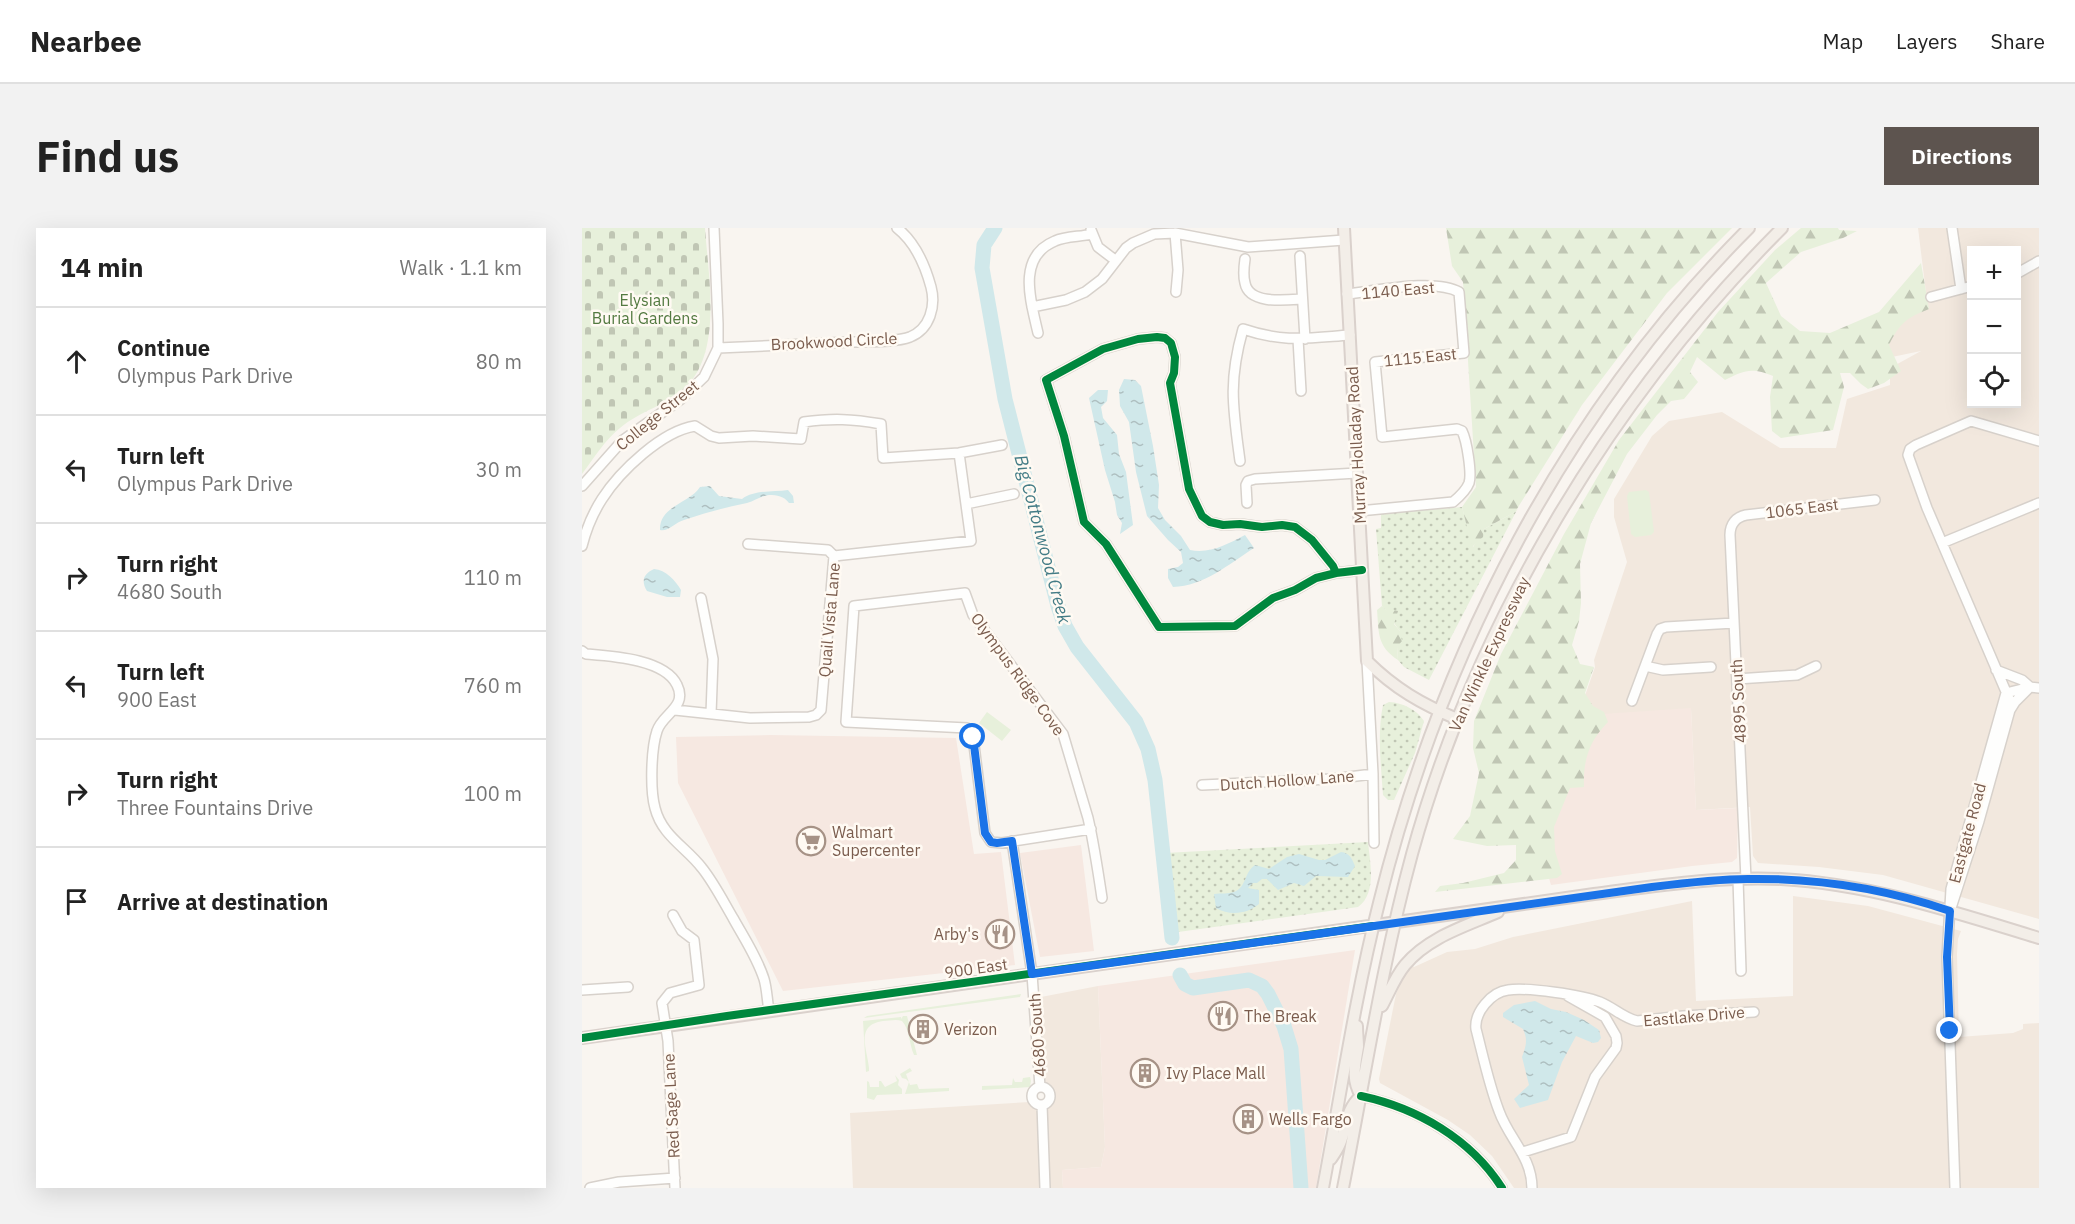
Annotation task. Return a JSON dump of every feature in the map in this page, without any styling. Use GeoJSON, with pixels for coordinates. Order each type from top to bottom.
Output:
{"type":"FeatureCollection","features":[{"type":"Feature","properties":{"kind":"main road","name":"Murray Holladay Road"},"geometry":{"type":"LineString","coordinates":[[1344,228],[1367,661]]}},
{"type":"Feature","properties":{"kind":"main road","name":"Van Winkle Expressway"},"geometry":{"type":"LineString","coordinates":[[1323,1188],[1373,926],[1407,805],[1440,711],[1495,584],[1546,491],[1621,379],[1664,322],[1714,264],[1749,228]]}},
{"type":"Feature","properties":{"kind":"main road","name":"Van Winkle Expressway"},"geometry":{"type":"LineString","coordinates":[[1343,1188],[1394,923],[1428,801],[1457,719],[1478,670],[1523,579],[1599,454],[1653,374],[1717,296],[1782,228]]}},
{"type":"Feature","properties":{"kind":"main road"},"geometry":{"type":"LineString","coordinates":[[1367,661],[1392,685],[1457,719]]}},
{"type":"Feature","properties":{"kind":"main road","name":"900 East"},"geometry":{"type":"LineString","coordinates":[[582,1038],[1512,906],[1652,887],[1742,879],[1790,880],[1839,885],[1893,895],[2039,938]]}},
{"type":"Feature","properties":{"kind":"main road"},"geometry":{"type":"LineString","coordinates":[[1377,1016],[1400,972],[1418,952],[1433,941],[1512,906]]}},
{"type":"Feature","properties":{"kind":"main road"},"geometry":{"type":"LineString","coordinates":[[1327,1166],[1341,1143],[1351,1107],[1361,1096],[1357,1089],[1354,1071],[1358,1045],[1356,1008]]}},
{"type":"Feature","properties":{"kind":"street","name":"College Street"},"geometry":{"type":"LineString","coordinates":[[582,486],[622,441],[693,390],[704,377],[717,348],[714,228]]}},
{"type":"Feature","properties":{"kind":"street","name":"Brookwood Circle"},"geometry":{"type":"LineString","coordinates":[[717,348],[880,340],[910,336],[927,323],[932,312],[932,288],[913,244],[897,228]]}},
{"type":"Feature","properties":{"kind":"street"},"geometry":{"type":"LineString","coordinates":[[1931,297],[1966,288],[1952,228]]}},
{"type":"Feature","properties":{"kind":"street"},"geometry":{"type":"LineString","coordinates":[[1038,333],[1028,278],[1033,260],[1046,245],[1091,231],[1098,247],[1115,260]]}},
{"type":"Feature","properties":{"kind":"street"},"geometry":{"type":"LineString","coordinates":[[1032,307],[1066,300],[1085,292],[1102,279],[1115,260],[1132,243],[1164,232],[1248,247],[1344,240]]}},
{"type":"Feature","properties":{"kind":"street"},"geometry":{"type":"LineString","coordinates":[[1175,233],[1178,270],[1176,292]]}},
{"type":"Feature","properties":{"kind":"street"},"geometry":{"type":"LineString","coordinates":[[1300,256],[1301,391]]}},
{"type":"Feature","properties":{"kind":"street"},"geometry":{"type":"LineString","coordinates":[[1245,259],[1244,282],[1251,293],[1266,300],[1302,299]]}},
{"type":"Feature","properties":{"kind":"street"},"geometry":{"type":"LineString","coordinates":[[2021,270],[2039,261]]}},
{"type":"Feature","properties":{"kind":"street","name":"1140 East"},"geometry":{"type":"LineString","coordinates":[[1347,294],[1432,285],[1451,287],[1459,292],[1464,353]]}},
{"type":"Feature","properties":{"kind":"street"},"geometry":{"type":"LineString","coordinates":[[1240,461],[1232,388],[1233,373],[1244,329],[1273,338],[1350,336]]}},
{"type":"Feature","properties":{"kind":"street"},"geometry":{"type":"LineString","coordinates":[[1336,573],[1312,540],[1295,527],[1223,525],[1209,522],[1203,516],[1189,489],[1170,383],[1174,373],[1175,357],[1171,343],[1165,338],[1138,339],[1103,350],[1046,380],[1064,436],[1084,522],[1106,544],[1159,627],[1236,626],[1273,598],[1295,590],[1316,578],[1362,570]]}},
{"type":"Feature","properties":{"kind":"street","name":"1115 East"},"geometry":{"type":"LineString","coordinates":[[1359,511],[1453,502],[1460,497],[1470,483],[1468,450],[1462,431],[1457,429],[1382,437],[1375,362],[1464,353]]}},
{"type":"Feature","properties":{"kind":"street"},"geometry":{"type":"LineString","coordinates":[[582,546],[591,521],[617,479],[656,444],[682,428],[695,426],[719,438],[753,436],[801,439],[804,422],[835,418],[859,420],[881,424],[883,458],[959,453],[1002,445]]}},
{"type":"Feature","properties":{"kind":"street","name":"Eastgate Road"},"geometry":{"type":"LineString","coordinates":[[2010,710],[2010,701],[1942,543],[1910,462],[1909,451],[1916,445],[1971,421],[2039,441]]}},
{"type":"Feature","properties":{"kind":"street","name":"Quail Vista Lane"},"geometry":{"type":"LineString","coordinates":[[675,710],[750,718],[816,715],[821,710],[834,556],[971,541],[959,453]]}},
{"type":"Feature","properties":{"kind":"street"},"geometry":{"type":"LineString","coordinates":[[1247,503],[1246,485],[1248,481],[1255,479],[1357,472]]}},
{"type":"Feature","properties":{"kind":"street"},"geometry":{"type":"LineString","coordinates":[[966,504],[1014,494]]}},
{"type":"Feature","properties":{"kind":"street","name":"1065 East"},"geometry":{"type":"LineString","coordinates":[[1732,525],[1738,518],[1746,515],[1875,500]]}},
{"type":"Feature","properties":{"kind":"street"},"geometry":{"type":"LineString","coordinates":[[1942,543],[2039,503]]}},
{"type":"Feature","properties":{"kind":"street","name":"4895 South"},"geometry":{"type":"LineString","coordinates":[[1732,525],[1730,535],[1737,679],[1742,879],[1741,971]]}},
{"type":"Feature","properties":{"kind":"street"},"geometry":{"type":"LineString","coordinates":[[748,544],[828,550],[834,556]]}},
{"type":"Feature","properties":{"kind":"street","name":"Olympus Ridge Cove"},"geometry":{"type":"LineString","coordinates":[[1012,841],[991,842],[985,833],[973,737],[967,728],[846,722],[854,606],[964,593],[973,615],[1063,734],[1091,829],[1102,898]]}},
{"type":"Feature","properties":{"kind":"street"},"geometry":{"type":"LineString","coordinates":[[701,598],[713,659],[711,714]]}},
{"type":"Feature","properties":{"kind":"street"},"geometry":{"type":"LineString","coordinates":[[1632,700],[1657,634],[1662,628],[1734,623]]}},
{"type":"Feature","properties":{"kind":"street"},"geometry":{"type":"LineString","coordinates":[[582,651],[586,654],[637,660],[664,671],[677,684],[680,699],[675,710],[660,724],[656,734],[653,765],[654,807],[662,826],[670,837],[700,865],[711,879],[755,957],[765,980],[768,1010]]}},
{"type":"Feature","properties":{"kind":"street","name":"Murray Holladay Road"},"geometry":{"type":"LineString","coordinates":[[1367,661],[1374,843]]}},
{"type":"Feature","properties":{"kind":"street"},"geometry":{"type":"LineString","coordinates":[[1645,666],[1664,670],[1711,667]]}},
{"type":"Feature","properties":{"kind":"street"},"geometry":{"type":"LineString","coordinates":[[1737,679],[1797,675],[1816,666]]}},
{"type":"Feature","properties":{"kind":"street"},"geometry":{"type":"LineString","coordinates":[[1996,670],[2035,687]]}},
{"type":"Feature","properties":{"kind":"street"},"geometry":{"type":"LineString","coordinates":[[2006,693],[2035,687]]}},
{"type":"Feature","properties":{"kind":"street","name":"Eastgate Road"},"geometry":{"type":"LineString","coordinates":[[1950,911],[1979,821],[2010,710],[2014,702],[2035,687]]}},
{"type":"Feature","properties":{"kind":"street","name":"Eastgate Road"},"geometry":{"type":"LineString","coordinates":[[1950,911],[1951,889],[2006,693]]}},
{"type":"Feature","properties":{"kind":"street","name":"Dutch Hollow Lane"},"geometry":{"type":"LineString","coordinates":[[1202,785],[1332,779],[1373,774]]}},
{"type":"Feature","properties":{"kind":"street"},"geometry":{"type":"LineString","coordinates":[[1012,841],[1091,829]]}},
{"type":"Feature","properties":{"kind":"street","name":"4680 South"},"geometry":{"type":"LineString","coordinates":[[1012,841],[1032,974],[1040,1087],[1046,1089],[1050,1094],[1049,1100],[1042,1105],[1045,1188]]}},
{"type":"Feature","properties":{"kind":"street"},"geometry":{"type":"LineString","coordinates":[[1950,911],[1947,957],[1955,1188]]}},
{"type":"Feature","properties":{"kind":"street","name":"Red Sage Lane"},"geometry":{"type":"LineString","coordinates":[[673,915],[682,931],[694,940],[699,985],[670,993],[664,999],[662,1007],[668,1041],[675,1183]]}},
{"type":"Feature","properties":{"kind":"street"},"geometry":{"type":"LineString","coordinates":[[582,990],[628,987]]}},
{"type":"Feature","properties":{"kind":"street","name":"Eastlake Drive"},"geometry":{"type":"LineString","coordinates":[[1522,1152],[1516,1147],[1498,1109],[1475,1021],[1481,1009],[1500,992],[1529,990],[1574,995],[1600,1002],[1615,1009],[1629,1020],[1637,1021],[1754,1012]]}},
{"type":"Feature","properties":{"kind":"street"},"geometry":{"type":"LineString","coordinates":[[1532,1188],[1530,1169],[1522,1152],[1571,1137],[1595,1077],[1616,1048],[1617,1043],[1613,1030],[1605,1017],[1567,996]]}},
{"type":"Feature","properties":{"kind":"street"},"geometry":{"type":"LineString","coordinates":[[1361,1096],[1381,1100],[1406,1110],[1442,1130],[1473,1152],[1503,1188]]}},
{"type":"Feature","properties":{"kind":"street"},"geometry":{"type":"LineString","coordinates":[[590,1188],[619,1182],[675,1183]]}},
{"type":"Feature","properties":{"kind":"shaded area"},"geometry":{"type":"Polygon","coordinates":[[[1918,228],[2039,228],[2039,919],[1883,875],[1819,867],[1758,863],[1753,856],[1750,807],[1696,810],[1691,709],[1580,716],[1595,667],[1594,660],[1627,562],[1614,517],[1614,499],[1652,436],[1669,421],[1722,412],[1780,448],[1836,448],[1847,399],[1890,385],[1890,368],[1921,351],[1887,358],[1879,321],[1927,301],[1918,228]]]}},
{"type":"Feature","properties":{"kind":"shaded area"},"geometry":{"type":"Polygon","coordinates":[[[1691,708],[1696,810],[1738,808],[1737,858],[1732,862],[1551,885],[1544,861],[1573,716],[1691,708]]]}},
{"type":"Feature","properties":{"kind":"shaded area"},"geometry":{"type":"Polygon","coordinates":[[[770,735],[956,738],[974,854],[1001,852],[1015,965],[783,991],[678,783],[676,737],[770,735]]]}},
{"type":"Feature","properties":{"kind":"shaded area"},"geometry":{"type":"Polygon","coordinates":[[[1081,845],[1094,951],[1040,957],[1020,853],[1081,845]]]}},
{"type":"Feature","properties":{"kind":"shaded area"},"geometry":{"type":"Polygon","coordinates":[[[1793,896],[1868,906],[1961,931],[1957,954],[1959,1037],[2013,1033],[2023,1029],[2023,1024],[2039,1023],[2039,1188],[1514,1188],[1492,1156],[1470,1135],[1448,1120],[1380,1083],[1396,994],[1404,975],[1412,965],[1414,967],[1447,952],[1475,949],[1513,937],[1692,901],[1696,1001],[1793,996],[1793,896]]]}},
{"type":"Feature","properties":{"kind":"shaded area"},"geometry":{"type":"Polygon","coordinates":[[[1355,950],[1316,1188],[1063,1188],[1062,1170],[1101,1167],[1105,1147],[1098,986],[1355,950]]]}},
{"type":"Feature","properties":{"kind":"shaded area"},"geometry":{"type":"Polygon","coordinates":[[[1098,986],[1105,1147],[1101,1167],[1062,1170],[1063,1188],[853,1188],[850,1113],[1030,1102],[1036,1108],[1047,1108],[1052,1095],[1045,1083],[1041,997],[1098,986]]]}},
{"type":"Feature","properties":{"kind":"green space","name":"Elysian Burial Gardens"},"geometry":{"type":"Polygon","coordinates":[[[582,228],[705,228],[710,311],[705,353],[698,371],[686,387],[620,428],[582,474],[582,228]]]}},
{"type":"Feature","properties":{"kind":"green space"},"geometry":{"type":"Polygon","coordinates":[[[1446,228],[1732,228],[1667,293],[1582,405],[1515,512],[1484,529],[1483,537],[1472,547],[1462,507],[1476,487],[1463,282],[1452,266],[1446,228]]]}},
{"type":"Feature","properties":{"kind":"green space"},"geometry":{"type":"Polygon","coordinates":[[[1801,228],[1838,228],[1839,230],[1857,231],[1801,252],[1766,283],[1781,316],[1800,331],[1830,333],[1879,312],[1921,263],[1929,309],[1904,322],[1889,345],[1901,371],[1884,383],[1868,389],[1850,373],[1840,373],[1844,387],[1833,430],[1781,438],[1772,431],[1770,397],[1773,376],[1759,371],[1748,371],[1725,380],[1697,357],[1690,372],[1698,382],[1684,399],[1671,401],[1657,415],[1627,454],[1591,523],[1580,564],[1581,603],[1579,621],[1572,645],[1580,664],[1594,667],[1585,693],[1593,706],[1604,712],[1608,722],[1596,736],[1588,751],[1584,787],[1570,788],[1554,827],[1555,851],[1562,874],[1557,878],[1435,892],[1440,886],[1504,873],[1516,860],[1516,845],[1487,846],[1453,839],[1470,816],[1479,773],[1473,748],[1474,721],[1501,654],[1564,534],[1619,440],[1718,312],[1775,250],[1801,228]]]}},
{"type":"Feature","properties":{"kind":"green space"},"geometry":{"type":"Polygon","coordinates":[[[1646,490],[1649,492],[1654,532],[1651,535],[1635,537],[1631,534],[1627,496],[1629,492],[1646,490]]]}},
{"type":"Feature","properties":{"kind":"green space"},"geometry":{"type":"Polygon","coordinates":[[[1519,506],[1429,680],[1404,667],[1398,660],[1397,647],[1400,631],[1382,606],[1376,529],[1381,528],[1381,514],[1462,507],[1473,547],[1484,529],[1515,512],[1519,506]]]}},
{"type":"Feature","properties":{"kind":"green space"},"geometry":{"type":"Polygon","coordinates":[[[1382,606],[1389,613],[1393,610],[1398,611],[1394,624],[1400,631],[1402,641],[1397,647],[1398,660],[1386,650],[1380,639],[1377,610],[1382,606]]]}},
{"type":"Feature","properties":{"kind":"green space"},"geometry":{"type":"Polygon","coordinates":[[[1389,702],[1409,707],[1424,721],[1415,753],[1394,800],[1388,800],[1383,795],[1381,761],[1381,716],[1383,705],[1389,702]]]}},
{"type":"Feature","properties":{"kind":"green space"},"geometry":{"type":"Polygon","coordinates":[[[987,712],[1011,730],[1002,741],[979,723],[987,712]]]}},
{"type":"Feature","properties":{"kind":"green space"},"geometry":{"type":"Polygon","coordinates":[[[1368,842],[1371,868],[1370,886],[1364,901],[1358,907],[1171,933],[1165,853],[1368,842]]]}},
{"type":"Feature","properties":{"kind":"green space"},"geometry":{"type":"Polygon","coordinates":[[[1021,994],[1020,997],[864,1018],[867,1016],[1021,994]]]}},
{"type":"Feature","properties":{"kind":"green space"},"geometry":{"type":"Polygon","coordinates":[[[907,1016],[917,1055],[914,1055],[907,1029],[902,1021],[874,1023],[866,1032],[865,1038],[869,1068],[866,1072],[863,1021],[901,1017],[901,1019],[907,1016]]]}},
{"type":"Feature","properties":{"kind":"green space"},"geometry":{"type":"Polygon","coordinates":[[[910,1068],[912,1071],[906,1074],[909,1082],[900,1074],[910,1068]]]}},
{"type":"Feature","properties":{"kind":"green space"},"geometry":{"type":"Polygon","coordinates":[[[895,1075],[899,1080],[898,1085],[902,1089],[902,1094],[877,1095],[874,1100],[867,1098],[867,1081],[870,1087],[879,1087],[879,1081],[881,1081],[885,1087],[897,1081],[895,1075]]]}},
{"type":"Feature","properties":{"kind":"green space"},"geometry":{"type":"Polygon","coordinates":[[[1030,1077],[1030,1087],[982,1090],[982,1086],[1012,1085],[1013,1078],[1015,1082],[1022,1082],[1023,1078],[1030,1077]]]}},
{"type":"Feature","properties":{"kind":"green space"},"geometry":{"type":"Polygon","coordinates":[[[909,1082],[910,1085],[917,1084],[919,1089],[949,1088],[949,1091],[905,1094],[909,1082]]]}},
{"type":"Feature","properties":{"kind":"water"},"geometry":{"type":"Polygon","coordinates":[[[1124,379],[1135,380],[1141,386],[1159,485],[1158,508],[1165,520],[1181,536],[1190,550],[1205,551],[1225,545],[1245,535],[1254,548],[1216,573],[1195,583],[1173,587],[1168,578],[1168,569],[1178,567],[1183,563],[1181,552],[1147,516],[1136,472],[1129,422],[1120,406],[1119,390],[1124,379]]]}},
{"type":"Feature","properties":{"kind":"water"},"geometry":{"type":"Polygon","coordinates":[[[1098,390],[1108,390],[1107,401],[1101,407],[1103,418],[1117,435],[1119,454],[1126,472],[1133,525],[1120,534],[1122,523],[1117,515],[1105,470],[1089,398],[1098,390]]]}},
{"type":"Feature","properties":{"kind":"water"},"geometry":{"type":"Polygon","coordinates":[[[710,486],[719,496],[742,499],[758,493],[788,490],[793,496],[794,503],[769,495],[692,517],[666,530],[660,530],[664,515],[700,487],[710,486]]]}},
{"type":"Feature","properties":{"kind":"water"},"geometry":{"type":"Polygon","coordinates":[[[654,569],[666,573],[673,579],[681,590],[680,597],[667,597],[647,591],[644,578],[654,569]]]}},
{"type":"Feature","properties":{"kind":"water"},"geometry":{"type":"Polygon","coordinates":[[[1341,852],[1349,855],[1355,866],[1348,877],[1316,876],[1304,886],[1294,883],[1278,890],[1267,879],[1262,879],[1248,888],[1259,890],[1259,904],[1244,912],[1233,913],[1216,908],[1214,894],[1232,893],[1238,890],[1255,865],[1269,869],[1287,857],[1299,854],[1325,860],[1341,852]]]}},
{"type":"Feature","properties":{"kind":"water"},"geometry":{"type":"Polygon","coordinates":[[[1535,1001],[1584,1020],[1599,1030],[1601,1038],[1598,1042],[1593,1043],[1576,1036],[1562,1062],[1548,1100],[1520,1108],[1514,1099],[1529,1085],[1522,1057],[1526,1036],[1523,1029],[1503,1017],[1503,1013],[1514,1005],[1535,1001]]]}},
{"type":"Feature","properties":{"kind":"waterway","name":"Big Cottonwood Creek"},"geometry":{"type":"LineString","coordinates":[[995,228],[984,245],[982,268],[1005,399],[1065,626],[1077,647],[1136,722],[1148,749],[1155,780],[1172,938]]}},
{"type":"Feature","properties":{"kind":"waterway","name":"Big Cottonwood Creek"},"geometry":{"type":"LineString","coordinates":[[1180,975],[1185,984],[1193,988],[1249,980],[1262,986],[1268,994],[1284,1026],[1291,1049],[1301,1188]]}},
{"type":"Feature","properties":{"kind":"cycle path"},"geometry":{"type":"LineString","coordinates":[[1336,573],[1312,540],[1295,527],[1223,525],[1210,522],[1202,516],[1189,489],[1170,383],[1174,373],[1175,357],[1171,343],[1165,338],[1138,339],[1103,349],[1046,380],[1064,436],[1084,522],[1106,544],[1159,627],[1235,626],[1273,598],[1295,590],[1316,578],[1362,570]]}},
{"type":"Feature","properties":{"kind":"cycle path"},"geometry":{"type":"LineString","coordinates":[[582,1038],[1373,926]]}},
{"type":"Feature","properties":{"kind":"cycle path"},"geometry":{"type":"LineString","coordinates":[[1361,1096],[1382,1101],[1422,1117],[1441,1128],[1475,1155],[1502,1188]]}},
{"type":"Feature","properties":{"kind":"place","name":"Walmart Supercenter"},"geometry":{"type":"Point","coordinates":[811,841]}},
{"type":"Feature","properties":{"kind":"place","name":"Arby's"},"geometry":{"type":"Point","coordinates":[1000,934]}},
{"type":"Feature","properties":{"kind":"place","name":"The Break"},"geometry":{"type":"Point","coordinates":[1223,1016]}},
{"type":"Feature","properties":{"kind":"place","name":"Verizon"},"geometry":{"type":"Point","coordinates":[923,1029]}},
{"type":"Feature","properties":{"kind":"place","name":"Ivy Place Mall"},"geometry":{"type":"Point","coordinates":[1145,1073]}},
{"type":"Feature","properties":{"kind":"place","name":"Wells Fargo"},"geometry":{"type":"Point","coordinates":[1248,1119]}},
{"type":"Feature","properties":{"kind":"route"},"geometry":{"type":"LineString","coordinates":[[973,737],[985,833],[991,842],[1012,841],[1032,974],[1594,894],[1726,879],[1780,879],[1869,890],[1950,911],[1947,957],[1950,1031]]}}]}
